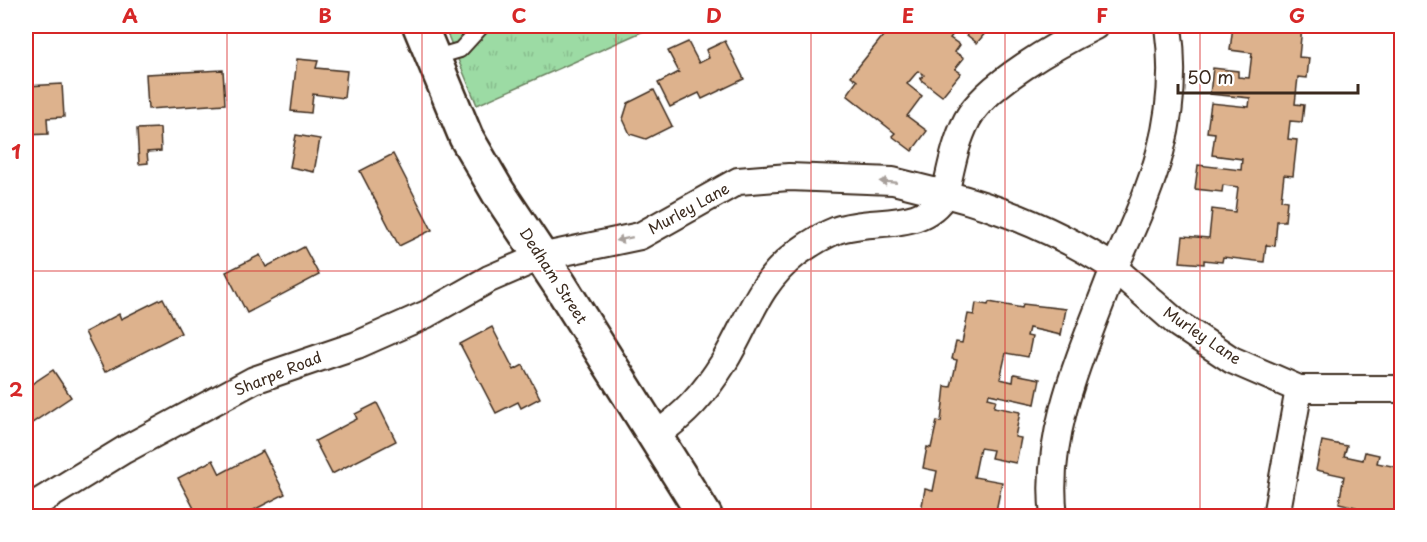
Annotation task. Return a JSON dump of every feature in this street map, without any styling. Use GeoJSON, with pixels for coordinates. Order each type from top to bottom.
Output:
{"type":"FeatureCollection","features":[{"type":"Feature","properties":{"kind":"main road","name":"Dedham Street"},"geometry":{"type":"LineString","coordinates":[[420,26],[466,137],[498,192],[656,435],[705,516]]}},
{"type":"Feature","properties":{"kind":"street"},"geometry":{"type":"LineString","coordinates":[[656,435],[688,412],[724,361],[748,312],[769,280],[798,253],[837,230],[913,219],[938,207],[945,195],[956,143],[967,118],[984,95],[1055,45],[1095,26]]}},
{"type":"Feature","properties":{"kind":"street"},"geometry":{"type":"LineString","coordinates":[[1054,516],[1051,494],[1065,406],[1114,268],[1138,219],[1156,171],[1166,129],[1173,64],[1168,26]]}},
{"type":"Feature","properties":{"kind":"street","name":"Murley Lane"},"geometry":{"type":"LineString","coordinates":[[540,257],[640,236],[738,181],[789,177],[893,181],[987,205],[1037,224],[1079,245],[1114,268],[1178,324],[1232,360],[1299,389],[1401,389]]}},
{"type":"Feature","properties":{"kind":"street","name":"Sharpe Road"},"geometry":{"type":"LineString","coordinates":[[26,510],[123,450],[254,380],[357,345],[427,314],[489,279],[540,257]]}},
{"type":"Feature","properties":{"kind":"street"},"geometry":{"type":"LineString","coordinates":[[1276,516],[1299,389]]}},
{"type":"Feature","properties":{"kind":"lane"},"geometry":{"type":"LineString","coordinates":[[433,58],[460,50],[482,26]]}},
{"type":"Feature","properties":{"kind":"green space"},"geometry":{"type":"Polygon","coordinates":[[[444,26],[655,26],[477,105],[444,26]]]}},
{"type":"Feature","properties":{"kind":"building"},"geometry":{"type":"Polygon","coordinates":[[[891,26],[991,26],[977,43],[958,28],[950,38],[960,45],[955,52],[964,58],[955,69],[961,73],[942,96],[920,79],[924,75],[918,71],[907,84],[922,96],[907,116],[927,131],[912,151],[892,136],[895,133],[847,95],[857,81],[851,76],[891,26]]]}},
{"type":"Feature","properties":{"kind":"building"},"geometry":{"type":"Polygon","coordinates":[[[1233,26],[1302,27],[1299,57],[1309,58],[1307,78],[1298,77],[1295,104],[1304,105],[1302,122],[1290,121],[1288,139],[1297,140],[1293,176],[1284,175],[1281,200],[1287,201],[1285,221],[1277,221],[1275,246],[1266,245],[1264,262],[1223,257],[1222,262],[1204,260],[1204,264],[1180,262],[1183,236],[1209,238],[1212,209],[1235,212],[1238,187],[1223,185],[1222,192],[1195,189],[1198,165],[1241,170],[1242,159],[1212,155],[1215,133],[1207,132],[1211,103],[1249,107],[1250,98],[1210,94],[1213,68],[1238,71],[1238,77],[1249,78],[1252,53],[1230,50],[1233,26]]]}},
{"type":"Feature","properties":{"kind":"building"},"geometry":{"type":"Polygon","coordinates":[[[725,41],[744,79],[702,99],[699,93],[670,107],[658,83],[679,72],[668,51],[688,42],[699,63],[709,58],[706,50],[725,41]]]}},
{"type":"Feature","properties":{"kind":"building"},"geometry":{"type":"Polygon","coordinates":[[[297,59],[318,61],[316,68],[347,71],[344,98],[313,94],[311,113],[291,111],[297,59]]]}},
{"type":"Feature","properties":{"kind":"building"},"geometry":{"type":"Polygon","coordinates":[[[223,70],[225,104],[148,109],[146,74],[223,70]]]}},
{"type":"Feature","properties":{"kind":"building"},"geometry":{"type":"Polygon","coordinates":[[[62,84],[64,117],[47,118],[48,134],[26,135],[26,86],[62,84]]]}},
{"type":"Feature","properties":{"kind":"building"},"geometry":{"type":"Polygon","coordinates":[[[654,90],[672,126],[646,139],[630,134],[623,119],[628,103],[654,90]]]}},
{"type":"Feature","properties":{"kind":"building"},"geometry":{"type":"Polygon","coordinates":[[[160,128],[161,151],[147,152],[148,163],[139,164],[137,129],[160,128]]]}},
{"type":"Feature","properties":{"kind":"building"},"geometry":{"type":"Polygon","coordinates":[[[296,135],[320,139],[314,172],[290,167],[296,135]]]}},
{"type":"Feature","properties":{"kind":"building"},"geometry":{"type":"Polygon","coordinates":[[[393,154],[432,230],[399,246],[360,171],[393,154]]]}},
{"type":"Feature","properties":{"kind":"building"},"geometry":{"type":"Polygon","coordinates":[[[304,247],[319,275],[247,313],[226,272],[260,255],[266,267],[304,247]]]}},
{"type":"Feature","properties":{"kind":"building"},"geometry":{"type":"Polygon","coordinates":[[[163,298],[181,333],[105,372],[85,332],[119,314],[121,319],[163,298]]]}},
{"type":"Feature","properties":{"kind":"building"},"geometry":{"type":"Polygon","coordinates":[[[989,302],[1022,308],[1023,304],[1066,309],[1061,335],[1029,328],[1027,336],[1032,337],[1028,357],[1006,353],[1000,379],[1013,382],[1014,374],[1040,379],[1035,404],[989,394],[988,398],[996,400],[994,407],[1020,412],[1015,437],[1021,438],[1016,463],[991,458],[993,450],[980,448],[974,477],[1002,482],[995,516],[959,511],[958,516],[920,516],[925,489],[933,491],[937,471],[923,468],[927,447],[931,448],[937,421],[941,422],[945,386],[951,387],[957,360],[952,359],[956,342],[962,343],[968,314],[974,315],[976,303],[988,305],[989,302]]]}},
{"type":"Feature","properties":{"kind":"building"},"geometry":{"type":"Polygon","coordinates":[[[492,327],[514,370],[523,365],[540,398],[521,408],[518,402],[496,413],[460,344],[492,327]]]}},
{"type":"Feature","properties":{"kind":"building"},"geometry":{"type":"Polygon","coordinates":[[[53,370],[71,397],[26,427],[26,388],[53,370]]]}},
{"type":"Feature","properties":{"kind":"building"},"geometry":{"type":"Polygon","coordinates":[[[377,403],[396,441],[332,474],[315,441],[357,419],[355,414],[377,403]]]}},
{"type":"Feature","properties":{"kind":"building"},"geometry":{"type":"Polygon","coordinates":[[[1322,441],[1347,446],[1344,456],[1363,460],[1365,452],[1379,455],[1377,463],[1402,468],[1402,511],[1397,510],[1396,514],[1402,516],[1354,516],[1356,507],[1339,503],[1344,476],[1316,470],[1322,441]]]}},
{"type":"Feature","properties":{"kind":"building"},"geometry":{"type":"Polygon","coordinates":[[[263,451],[285,494],[242,516],[198,516],[178,478],[213,460],[220,474],[263,451]]]}}]}
